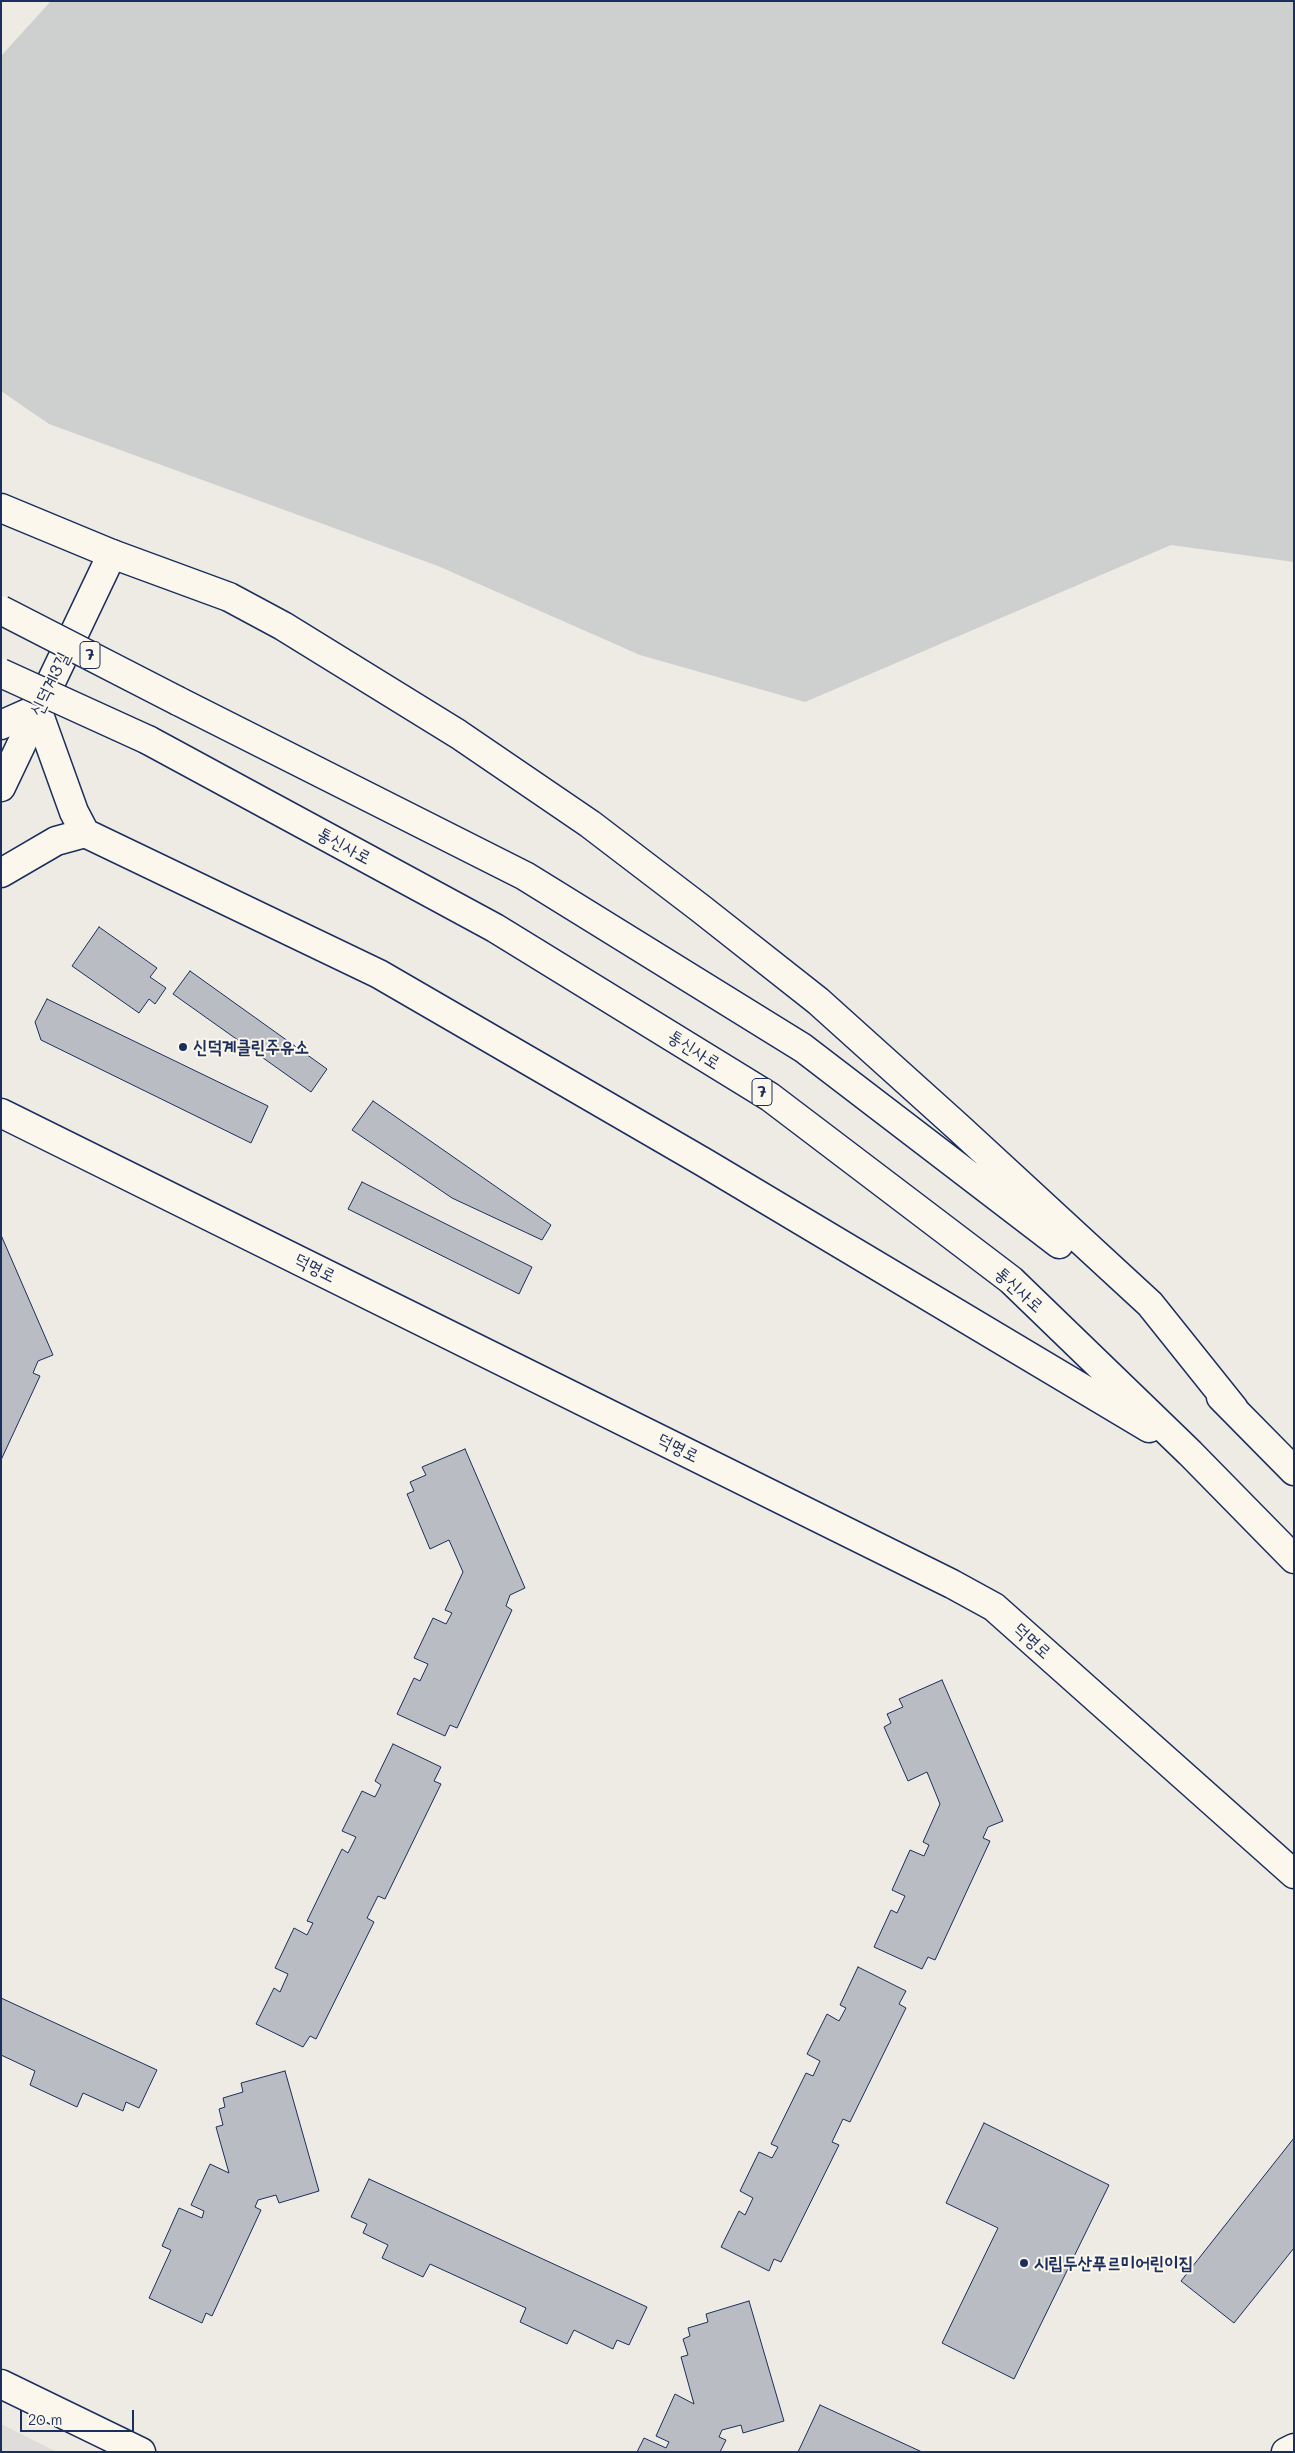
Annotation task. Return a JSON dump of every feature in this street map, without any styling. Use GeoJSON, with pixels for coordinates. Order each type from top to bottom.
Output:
{"type":"FeatureCollection","features":[{"type":"Feature","properties":{"kind":"main road"},"geometry":{"type":"LineString","coordinates":[[1,508],[112,554],[229,597],[334,655],[458,734],[590,824],[693,902],[818,1002],[958,1127],[1150,1304],[1234,1409]]}},
{"type":"Feature","properties":{"kind":"main road","name":"신덕계3길"},"geometry":{"type":"LineString","coordinates":[[1,786],[112,554]]}},
{"type":"Feature","properties":{"kind":"main road","name":"7"},"geometry":{"type":"LineString","coordinates":[[1,610],[525,876],[803,1048],[1048,1233],[1234,1409],[1294,1471]]}},
{"type":"Feature","properties":{"kind":"main road","name":"통신사로"},"geometry":{"type":"LineString","coordinates":[[1,673],[148,740],[495,928],[770,1097],[1011,1280],[1190,1453],[1294,1559]]}},
{"type":"Feature","properties":{"kind":"main road"},"geometry":{"type":"LineString","coordinates":[[1,725],[38,710],[74,812],[86,833],[379,974],[705,1163],[1190,1453]]}},
{"type":"Feature","properties":{"kind":"main road"},"geometry":{"type":"LineString","coordinates":[[1,873],[56,841],[86,833]]}},
{"type":"Feature","properties":{"kind":"main road","name":"덕명로"},"geometry":{"type":"LineString","coordinates":[[1,1112],[994,1607],[1294,1874]]}},
{"type":"Feature","properties":{"kind":"main road"},"geometry":{"type":"LineString","coordinates":[[1,2384],[111,2445],[140,2452]]}},
{"type":"Feature","properties":{"kind":"main road"},"geometry":{"type":"LineString","coordinates":[[1286,2452],[1294,2448]]}},
{"type":"Feature","properties":{"kind":"shaded area"},"geometry":{"type":"Polygon","coordinates":[[[51,1],[1294,1],[1294,562],[1171,545],[805,702],[640,655],[438,566],[49,424],[1,391],[1,56],[51,1]]]}},
{"type":"Feature","properties":{"kind":"shaded area"},"geometry":{"type":"Polygon","coordinates":[[[1,2424],[57,2452],[1,2452],[1,2424]]]}},
{"type":"Feature","properties":{"kind":"building"},"geometry":{"type":"Polygon","coordinates":[[[99,927],[157,968],[150,977],[166,988],[155,1004],[149,999],[139,1013],[72,966],[99,927]]]}},
{"type":"Feature","properties":{"kind":"building"},"geometry":{"type":"Polygon","coordinates":[[[190,971],[327,1069],[311,1092],[173,994],[190,971]]]}},
{"type":"Feature","properties":{"kind":"building"},"geometry":{"type":"Polygon","coordinates":[[[47,999],[268,1106],[251,1143],[41,1040],[35,1022],[47,999]]]}},
{"type":"Feature","properties":{"kind":"building"},"geometry":{"type":"Polygon","coordinates":[[[373,1101],[551,1225],[542,1240],[452,1198],[352,1130],[373,1101]]]}},
{"type":"Feature","properties":{"kind":"building"},"geometry":{"type":"Polygon","coordinates":[[[362,1182],[532,1267],[519,1294],[348,1209],[362,1182]]]}},
{"type":"Feature","properties":{"kind":"building"},"geometry":{"type":"Polygon","coordinates":[[[1,1235],[53,1355],[38,1361],[33,1373],[40,1376],[1,1460],[1,1235]]]}},
{"type":"Feature","properties":{"kind":"building"},"geometry":{"type":"Polygon","coordinates":[[[465,1449],[525,1588],[510,1595],[506,1606],[512,1610],[457,1728],[450,1725],[445,1736],[397,1714],[414,1678],[420,1681],[428,1664],[414,1658],[433,1618],[446,1624],[452,1613],[445,1610],[463,1572],[449,1540],[430,1549],[407,1494],[414,1491],[410,1482],[426,1475],[422,1467],[465,1449]]]}},
{"type":"Feature","properties":{"kind":"building"},"geometry":{"type":"Polygon","coordinates":[[[942,1680],[1003,1821],[988,1827],[983,1838],[990,1841],[935,1960],[928,1957],[922,1969],[874,1947],[891,1910],[897,1913],[905,1896],[892,1890],[910,1850],[924,1856],[929,1845],[923,1842],[940,1804],[927,1772],[908,1781],[884,1727],[891,1723],[887,1714],[903,1707],[899,1699],[942,1680]]]}},
{"type":"Feature","properties":{"kind":"building"},"geometry":{"type":"Polygon","coordinates":[[[393,1744],[441,1767],[434,1781],[441,1784],[385,1899],[378,1896],[367,1918],[374,1922],[316,2039],[310,2036],[303,2047],[256,2024],[274,1988],[280,1992],[288,1974],[275,1968],[294,1928],[307,1935],[313,1923],[307,1921],[342,1849],[348,1853],[356,1837],[342,1831],[362,1791],[375,1797],[381,1785],[375,1781],[393,1744]]]}},
{"type":"Feature","properties":{"kind":"building"},"geometry":{"type":"Polygon","coordinates":[[[858,1967],[906,1991],[899,2004],[906,2008],[850,2122],[843,2119],[832,2142],[839,2145],[781,2262],[774,2259],[769,2271],[721,2247],[739,2211],[745,2215],[753,2198],[740,2191],[759,2152],[772,2158],[778,2147],[771,2144],[806,2073],[813,2076],[820,2061],[807,2054],[827,2014],[839,2021],[846,2008],[840,2005],[858,1967]]]}},
{"type":"Feature","properties":{"kind":"building"},"geometry":{"type":"Polygon","coordinates":[[[1,1998],[157,2070],[139,2108],[126,2102],[123,2111],[83,2093],[77,2107],[30,2085],[35,2071],[1,2055],[1,1998]]]}},
{"type":"Feature","properties":{"kind":"building"},"geometry":{"type":"Polygon","coordinates":[[[285,2071],[319,2191],[279,2203],[276,2195],[258,2200],[255,2207],[261,2210],[212,2316],[206,2313],[202,2323],[149,2298],[171,2250],[162,2246],[179,2208],[202,2218],[204,2211],[191,2205],[210,2164],[229,2173],[216,2127],[223,2125],[219,2109],[225,2107],[223,2098],[243,2092],[241,2083],[285,2071]]]}},
{"type":"Feature","properties":{"kind":"building"},"geometry":{"type":"Polygon","coordinates":[[[984,2123],[1109,2185],[1014,2379],[942,2343],[998,2228],[946,2203],[984,2123]]]}},
{"type":"Feature","properties":{"kind":"building"},"geometry":{"type":"Polygon","coordinates":[[[1294,2138],[1294,2248],[1234,2323],[1181,2281],[1294,2138]]]}},
{"type":"Feature","properties":{"kind":"building"},"geometry":{"type":"Polygon","coordinates":[[[369,2179],[647,2307],[629,2345],[617,2340],[613,2349],[574,2330],[567,2344],[520,2322],[526,2308],[430,2264],[423,2277],[382,2258],[388,2245],[363,2233],[367,2224],[351,2217],[369,2179]]]}},
{"type":"Feature","properties":{"kind":"building"},"geometry":{"type":"Polygon","coordinates":[[[749,2301],[784,2421],[743,2433],[741,2425],[722,2430],[719,2437],[726,2440],[720,2452],[637,2452],[644,2438],[666,2448],[669,2442],[656,2436],[675,2394],[694,2404],[681,2357],[688,2355],[683,2339],[690,2336],[688,2328],[708,2322],[706,2314],[749,2301]]]}},
{"type":"Feature","properties":{"kind":"building"},"geometry":{"type":"Polygon","coordinates":[[[820,2405],[922,2452],[798,2452],[820,2405]]]}},
{"type":"Feature","properties":{"kind":"place","name":"신덕계클린주유소"},"geometry":{"type":"Point","coordinates":[183,1047]}},
{"type":"Feature","properties":{"kind":"place","name":"시립두산푸르미어린이집"},"geometry":{"type":"Point","coordinates":[1024,2263]}}]}
